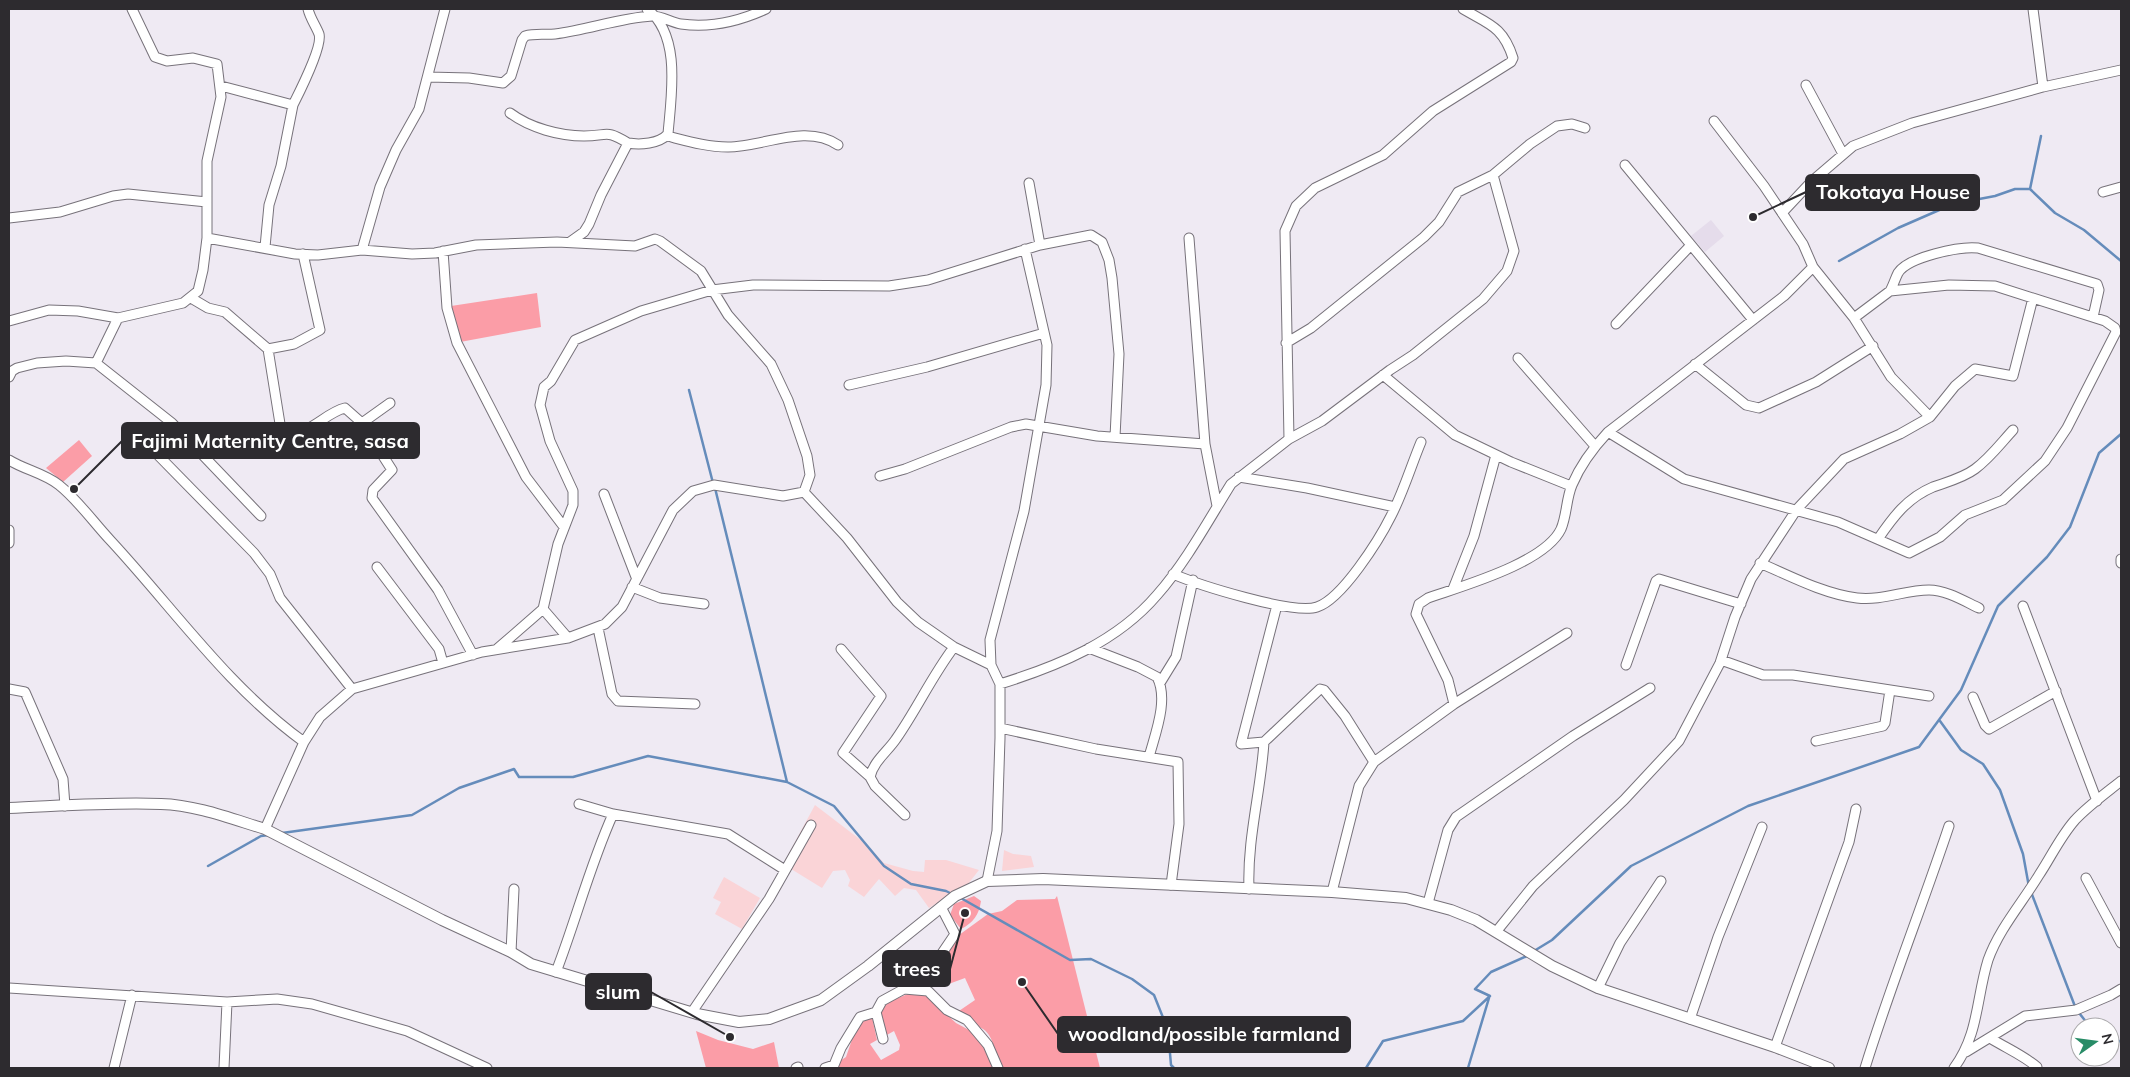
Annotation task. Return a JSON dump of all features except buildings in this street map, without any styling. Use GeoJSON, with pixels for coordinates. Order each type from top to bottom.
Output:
{"type":"FeatureCollection","features":[{"type":"Feature","properties":{"kind":"main road"},"geometry":{"type":"LineString","coordinates":[[9,808],[162,804],[199,810],[265,829],[532,964],[692,1012],[739,1022],[769,1018],[821,1000],[868,966],[955,896],[987,881],[1043,879],[1332,892],[1406,898],[1428,903],[1476,920],[1552,966],[1598,988],[1775,1047],[1829,1068]]}},
{"type":"Feature","properties":{"kind":"street"},"geometry":{"type":"LineString","coordinates":[[9,321],[49,310],[78,311],[118,318],[183,303],[198,291],[207,238],[207,161],[221,97],[217,64],[193,58],[167,60],[155,57],[132,9]]}},
{"type":"Feature","properties":{"kind":"street"},"geometry":{"type":"LineString","coordinates":[[265,247],[269,205],[281,166],[292,105],[306,79],[319,42],[319,35],[308,9]]}},
{"type":"Feature","properties":{"kind":"street"},"geometry":{"type":"LineString","coordinates":[[362,250],[380,188],[396,150],[419,109],[444,9]]}},
{"type":"Feature","properties":{"kind":"street"},"geometry":{"type":"LineString","coordinates":[[647,9],[656,15],[680,24],[704,26],[730,21],[766,9]]}},
{"type":"Feature","properties":{"kind":"street"},"geometry":{"type":"LineString","coordinates":[[1289,439],[1285,231],[1296,206],[1315,188],[1383,155],[1432,111],[1511,62],[1513,58],[1510,50],[1498,30],[1482,18],[1463,9]]}},
{"type":"Feature","properties":{"kind":"street"},"geometry":{"type":"LineString","coordinates":[[2033,9],[2043,87]]}},
{"type":"Feature","properties":{"kind":"street"},"geometry":{"type":"LineString","coordinates":[[428,77],[469,78],[503,83],[511,76],[524,36],[555,34],[610,21],[656,15]]}},
{"type":"Feature","properties":{"kind":"street"},"geometry":{"type":"LineString","coordinates":[[656,15],[669,46],[672,62],[667,136]]}},
{"type":"Feature","properties":{"kind":"street"},"geometry":{"type":"LineString","coordinates":[[1782,213],[1810,182],[1853,146],[1912,123],[2043,87],[2121,70]]}},
{"type":"Feature","properties":{"kind":"street"},"geometry":{"type":"LineString","coordinates":[[1806,85],[1844,154]]}},
{"type":"Feature","properties":{"kind":"street"},"geometry":{"type":"LineString","coordinates":[[221,86],[292,105]]}},
{"type":"Feature","properties":{"kind":"street"},"geometry":{"type":"LineString","coordinates":[[510,114],[534,126],[584,136],[612,133],[628,143],[640,145],[667,136],[709,146],[723,147],[756,144],[791,137],[824,138],[838,145]]}},
{"type":"Feature","properties":{"kind":"street"},"geometry":{"type":"LineString","coordinates":[[1714,121],[1782,213],[1803,244],[1813,267],[1854,318],[1902,390],[1930,417]]}},
{"type":"Feature","properties":{"kind":"street"},"geometry":{"type":"LineString","coordinates":[[1286,343],[1311,328],[1424,237],[1439,222],[1458,192],[1493,175],[1530,144],[1557,126],[1572,124],[1584,128]]}},
{"type":"Feature","properties":{"kind":"street"},"geometry":{"type":"LineString","coordinates":[[600,244],[588,231],[589,224],[601,195],[628,143]]}},
{"type":"Feature","properties":{"kind":"street"},"geometry":{"type":"LineString","coordinates":[[1625,165],[1753,320]]}},
{"type":"Feature","properties":{"kind":"street"},"geometry":{"type":"LineString","coordinates":[[1000,684],[1047,669],[1089,648],[1121,628],[1140,613],[1174,574],[1231,484],[1289,439],[1322,421],[1413,355],[1483,298],[1507,270],[1514,251],[1493,175]]}},
{"type":"Feature","properties":{"kind":"street"},"geometry":{"type":"LineString","coordinates":[[1029,183],[1040,245]]}},
{"type":"Feature","properties":{"kind":"street"},"geometry":{"type":"LineString","coordinates":[[2103,192],[2121,187]]}},
{"type":"Feature","properties":{"kind":"street"},"geometry":{"type":"LineString","coordinates":[[9,218],[60,212],[113,196],[128,194],[207,202]]}},
{"type":"Feature","properties":{"kind":"street"},"geometry":{"type":"LineString","coordinates":[[569,242],[577,238],[589,224]]}},
{"type":"Feature","properties":{"kind":"street"},"geometry":{"type":"LineString","coordinates":[[497,649],[543,609],[549,575],[564,527],[574,505],[573,491],[550,441],[540,406],[544,386],[551,381],[572,343],[578,337],[641,311],[712,290],[753,285],[889,286],[928,280],[1025,249],[1091,235],[1102,242],[1109,260],[1118,354],[1116,437]]}},
{"type":"Feature","properties":{"kind":"street"},"geometry":{"type":"LineString","coordinates":[[207,238],[303,254],[333,254],[362,250],[412,254],[476,245],[569,242],[635,246],[655,239],[694,264],[744,335],[771,364],[788,400],[808,465],[810,475],[804,492]]}},
{"type":"Feature","properties":{"kind":"street"},"geometry":{"type":"LineString","coordinates":[[1189,238],[1205,444],[1217,506]]}},
{"type":"Feature","properties":{"kind":"street"},"geometry":{"type":"LineString","coordinates":[[1616,324],[1692,246]]}},
{"type":"Feature","properties":{"kind":"street"},"geometry":{"type":"LineString","coordinates":[[1890,292],[1898,272],[1912,264],[1940,252],[1965,247],[1978,248],[2097,284],[2100,290],[2093,317]]}},
{"type":"Feature","properties":{"kind":"street"},"geometry":{"type":"LineString","coordinates":[[987,881],[997,832],[1000,728],[1000,684],[991,665],[990,640],[993,622],[1024,510],[1046,385],[1047,345],[1025,249]]}},
{"type":"Feature","properties":{"kind":"street"},"geometry":{"type":"LineString","coordinates":[[443,251],[447,308],[457,343],[526,476],[564,527]]}},
{"type":"Feature","properties":{"kind":"street"},"geometry":{"type":"LineString","coordinates":[[268,350],[294,344],[320,330],[303,254]]}},
{"type":"Feature","properties":{"kind":"street"},"geometry":{"type":"LineString","coordinates":[[1454,704],[1448,680],[1416,614],[1419,604],[1518,565],[1542,550],[1560,532],[1572,486],[1595,446],[1608,432],[1784,296],[1813,267]]}},
{"type":"Feature","properties":{"kind":"street"},"geometry":{"type":"LineString","coordinates":[[1608,432],[1684,479],[1838,522],[1909,553],[1940,537],[1965,515],[2004,500],[2045,461],[2067,428],[2115,336],[2115,328],[2109,323],[1996,286],[1949,285],[1890,292],[1854,318]]}},
{"type":"Feature","properties":{"kind":"street"},"geometry":{"type":"LineString","coordinates":[[191,298],[208,308],[225,312],[268,350],[282,430],[295,434],[310,429],[335,410],[345,408],[362,422],[392,470],[373,490],[372,498],[438,590],[473,655]]}},
{"type":"Feature","properties":{"kind":"street"},"geometry":{"type":"LineString","coordinates":[[1496,932],[1533,886],[1624,800],[1679,741],[1721,660],[1741,604],[1760,564],[1797,510],[1844,460],[1900,434],[1930,417],[1955,386],[1975,369],[2012,377],[2015,374],[2033,298]]}},
{"type":"Feature","properties":{"kind":"street"},"geometry":{"type":"LineString","coordinates":[[96,363],[118,318]]}},
{"type":"Feature","properties":{"kind":"street"},"geometry":{"type":"LineString","coordinates":[[849,385],[927,367],[1044,332]]}},
{"type":"Feature","properties":{"kind":"street"},"geometry":{"type":"LineString","coordinates":[[1695,364],[1746,405],[1758,408],[1816,382],[1874,346]]}},
{"type":"Feature","properties":{"kind":"street"},"geometry":{"type":"LineString","coordinates":[[1518,358],[1595,446]]}},
{"type":"Feature","properties":{"kind":"street"},"geometry":{"type":"LineString","coordinates":[[9,377],[12,371],[17,368],[37,363],[66,361],[96,363],[172,423],[262,516]]}},
{"type":"Feature","properties":{"kind":"street"},"geometry":{"type":"LineString","coordinates":[[1383,375],[1455,435],[1496,455],[1572,486]]}},
{"type":"Feature","properties":{"kind":"street"},"geometry":{"type":"LineString","coordinates":[[362,422],[390,403]]}},
{"type":"Feature","properties":{"kind":"street"},"geometry":{"type":"LineString","coordinates":[[172,423],[152,449],[254,553],[270,574],[280,598],[352,689]]}},
{"type":"Feature","properties":{"kind":"street"},"geometry":{"type":"LineString","coordinates":[[880,476],[905,469],[1011,427],[1026,424],[1097,436],[1205,444]]}},
{"type":"Feature","properties":{"kind":"street"},"geometry":{"type":"LineString","coordinates":[[1878,539],[1896,513],[1910,501],[1922,492],[1974,470],[2013,430]]}},
{"type":"Feature","properties":{"kind":"street"},"geometry":{"type":"LineString","coordinates":[[1174,574],[1277,606],[1295,609],[1316,608],[1327,603],[1346,584],[1368,555],[1395,507],[1421,442]]}},
{"type":"Feature","properties":{"kind":"street"},"geometry":{"type":"LineString","coordinates":[[1453,589],[1474,536],[1496,455]]}},
{"type":"Feature","properties":{"kind":"street"},"geometry":{"type":"LineString","coordinates":[[9,460],[43,474],[60,486],[128,560],[234,682],[275,721],[304,742]]}},
{"type":"Feature","properties":{"kind":"street"},"geometry":{"type":"LineString","coordinates":[[1239,477],[1307,488],[1395,507]]}},
{"type":"Feature","properties":{"kind":"street"},"geometry":{"type":"LineString","coordinates":[[265,829],[304,742],[320,717],[352,689],[497,649],[568,638],[598,628],[612,619],[632,588],[636,577],[663,532],[673,510],[693,491],[714,486],[783,496],[804,492]]}},
{"type":"Feature","properties":{"kind":"street"},"geometry":{"type":"LineString","coordinates":[[804,492],[847,538],[896,602],[918,622],[954,647],[991,665]]}},
{"type":"Feature","properties":{"kind":"street"},"geometry":{"type":"LineString","coordinates":[[604,494],[636,577]]}},
{"type":"Feature","properties":{"kind":"street"},"geometry":{"type":"LineString","coordinates":[[9,530],[9,543]]}},
{"type":"Feature","properties":{"kind":"street"},"geometry":{"type":"LineString","coordinates":[[1760,564],[1809,584],[1856,598],[1884,598],[1930,590],[1942,592],[1979,608]]}},
{"type":"Feature","properties":{"kind":"street"},"geometry":{"type":"LineString","coordinates":[[377,567],[439,649],[443,663]]}},
{"type":"Feature","properties":{"kind":"street"},"geometry":{"type":"LineString","coordinates":[[1626,665],[1656,581],[1659,579],[1741,604]]}},
{"type":"Feature","properties":{"kind":"street"},"geometry":{"type":"LineString","coordinates":[[1160,683],[1176,657],[1193,580]]}},
{"type":"Feature","properties":{"kind":"street"},"geometry":{"type":"LineString","coordinates":[[632,588],[654,597],[704,604]]}},
{"type":"Feature","properties":{"kind":"street"},"geometry":{"type":"LineString","coordinates":[[1277,606],[1241,744],[1264,742],[1320,689],[1324,690],[1345,716],[1374,762]]}},
{"type":"Feature","properties":{"kind":"street"},"geometry":{"type":"LineString","coordinates":[[2024,606],[2097,801]]}},
{"type":"Feature","properties":{"kind":"street"},"geometry":{"type":"LineString","coordinates":[[543,609],[568,638]]}},
{"type":"Feature","properties":{"kind":"street"},"geometry":{"type":"LineString","coordinates":[[598,628],[612,694],[618,701],[695,704]]}},
{"type":"Feature","properties":{"kind":"street"},"geometry":{"type":"LineString","coordinates":[[1332,892],[1359,786],[1374,762],[1454,704],[1567,633]]}},
{"type":"Feature","properties":{"kind":"street"},"geometry":{"type":"LineString","coordinates":[[870,776],[871,769],[896,739],[936,671],[954,647]]}},
{"type":"Feature","properties":{"kind":"street"},"geometry":{"type":"LineString","coordinates":[[1089,648],[1138,667],[1157,677],[1160,683],[1160,717],[1149,757]]}},
{"type":"Feature","properties":{"kind":"street"},"geometry":{"type":"LineString","coordinates":[[841,650],[881,696],[844,754],[870,776],[875,786],[905,815]]}},
{"type":"Feature","properties":{"kind":"street"},"geometry":{"type":"LineString","coordinates":[[1721,660],[1763,674],[1792,675],[1929,696]]}},
{"type":"Feature","properties":{"kind":"street"},"geometry":{"type":"LineString","coordinates":[[1428,903],[1448,830],[1456,817],[1573,736],[1650,688]]}},
{"type":"Feature","properties":{"kind":"street"},"geometry":{"type":"LineString","coordinates":[[9,689],[25,692],[63,779],[65,806]]}},
{"type":"Feature","properties":{"kind":"street"},"geometry":{"type":"LineString","coordinates":[[1816,741],[1883,726],[1890,690]]}},
{"type":"Feature","properties":{"kind":"street"},"geometry":{"type":"LineString","coordinates":[[1973,697],[1985,725],[1989,729],[2056,691]]}},
{"type":"Feature","properties":{"kind":"street"},"geometry":{"type":"LineString","coordinates":[[1000,728],[1096,749],[1174,761],[1179,765],[1179,824],[1171,885]]}},
{"type":"Feature","properties":{"kind":"street"},"geometry":{"type":"LineString","coordinates":[[1249,889],[1249,853],[1262,776],[1264,742]]}},
{"type":"Feature","properties":{"kind":"street"},"geometry":{"type":"LineString","coordinates":[[1954,1068],[1966,1052],[1975,1026],[1984,979],[1993,948],[2058,843],[2075,820],[2121,781]]}},
{"type":"Feature","properties":{"kind":"street"},"geometry":{"type":"LineString","coordinates":[[579,804],[613,814],[728,834],[785,870]]}},
{"type":"Feature","properties":{"kind":"street"},"geometry":{"type":"LineString","coordinates":[[1775,1047],[1849,842],[1856,809]]}},
{"type":"Feature","properties":{"kind":"street"},"geometry":{"type":"LineString","coordinates":[[556,972],[577,917],[597,851],[613,814]]}},
{"type":"Feature","properties":{"kind":"street"},"geometry":{"type":"LineString","coordinates":[[692,1012],[764,906],[811,825]]}},
{"type":"Feature","properties":{"kind":"street"},"geometry":{"type":"LineString","coordinates":[[1865,1068],[1949,826]]}},
{"type":"Feature","properties":{"kind":"street"},"geometry":{"type":"LineString","coordinates":[[1690,1019],[1718,936],[1762,827]]}},
{"type":"Feature","properties":{"kind":"street"},"geometry":{"type":"LineString","coordinates":[[2086,878],[2121,941]]}},
{"type":"Feature","properties":{"kind":"street"},"geometry":{"type":"LineString","coordinates":[[1598,988],[1620,943],[1661,881]]}},
{"type":"Feature","properties":{"kind":"street"},"geometry":{"type":"LineString","coordinates":[[511,952],[514,889]]}},
{"type":"Feature","properties":{"kind":"street"},"geometry":{"type":"LineString","coordinates":[[883,1039],[876,1012],[882,1001],[904,988],[936,962],[955,934],[941,907]]}},
{"type":"Feature","properties":{"kind":"street"},"geometry":{"type":"LineString","coordinates":[[9,988],[227,1002],[277,1000],[312,1004],[368,1018],[439,1044],[487,1068]]}},
{"type":"Feature","properties":{"kind":"street"},"geometry":{"type":"LineString","coordinates":[[904,988],[928,991],[947,1010],[967,1020],[988,1045],[998,1068]]}},
{"type":"Feature","properties":{"kind":"street"},"geometry":{"type":"LineString","coordinates":[[1966,1052],[2025,1016],[2076,1010],[2111,995],[2121,988]]}},
{"type":"Feature","properties":{"kind":"street"},"geometry":{"type":"LineString","coordinates":[[114,1068],[132,995]]}},
{"type":"Feature","properties":{"kind":"street"},"geometry":{"type":"LineString","coordinates":[[224,1068],[227,1002]]}},
{"type":"Feature","properties":{"kind":"street"},"geometry":{"type":"LineString","coordinates":[[825,1068],[834,1065],[841,1048],[860,1016],[876,1012]]}},
{"type":"Feature","properties":{"kind":"street"},"geometry":{"type":"LineString","coordinates":[[1990,1038],[2013,1052],[2022,1055],[2038,1067]]}},
{"type":"Feature","properties":{"kind":"shaded area"},"geometry":{"type":"Polygon","coordinates":[[[1711,220],[1724,236],[1705,252],[1691,236],[1711,220]]]}},
{"type":"Feature","properties":{"kind":"shaded area"},"geometry":{"type":"Polygon","coordinates":[[[537,293],[541,327],[460,342],[451,306],[537,293]]]}},
{"type":"Feature","properties":{"kind":"shaded area"},"geometry":{"type":"Polygon","coordinates":[[[79,440],[92,456],[63,482],[46,468],[79,440]]]}},
{"type":"Feature","properties":{"kind":"shaded area"},"geometry":{"type":"Polygon","coordinates":[[[815,805],[866,844],[884,863],[924,872],[925,860],[946,860],[979,870],[968,884],[929,908],[916,890],[904,888],[895,896],[879,879],[864,897],[848,886],[850,880],[845,870],[833,871],[822,888],[783,864],[815,805]]]}},
{"type":"Feature","properties":{"kind":"shaded area"},"geometry":{"type":"Polygon","coordinates":[[[1004,850],[1013,854],[1031,856],[1034,867],[1002,871],[1004,850]]]}},
{"type":"Feature","properties":{"kind":"shaded area"},"geometry":{"type":"Polygon","coordinates":[[[724,877],[760,898],[742,929],[715,914],[721,902],[713,898],[724,877]]]}},
{"type":"Feature","properties":{"kind":"shaded area"},"geometry":{"type":"Polygon","coordinates":[[[974,896],[981,901],[979,910],[972,921],[961,929],[950,915],[954,904],[974,896]]]}},
{"type":"Feature","properties":{"kind":"shaded area"},"geometry":{"type":"Polygon","coordinates":[[[1057,896],[1100,1068],[1000,1068],[987,1032],[956,1013],[975,1000],[965,978],[946,985],[939,974],[936,963],[959,935],[988,914],[1002,911],[1017,900],[1055,899],[1057,896]]]}},
{"type":"Feature","properties":{"kind":"shaded area"},"geometry":{"type":"Polygon","coordinates":[[[915,991],[921,991],[956,1023],[982,1037],[995,1068],[829,1068],[846,1057],[858,1022],[872,1017],[877,1040],[870,1044],[881,1060],[899,1050],[900,1045],[894,1031],[885,1036],[878,1014],[886,1003],[915,991]]]}},
{"type":"Feature","properties":{"kind":"shaded area"},"geometry":{"type":"Polygon","coordinates":[[[696,1031],[718,1040],[753,1049],[774,1042],[779,1068],[706,1068],[696,1031]]]}},
{"type":"Feature","properties":{"kind":"waterway"},"geometry":{"type":"LineString","coordinates":[[2041,136],[2030,189],[2055,213],[2084,230],[2121,261]]}},
{"type":"Feature","properties":{"kind":"waterway"},"geometry":{"type":"LineString","coordinates":[[1839,261],[1898,228],[1953,204],[1995,196],[2015,189],[2030,189]]}},
{"type":"Feature","properties":{"kind":"waterway"},"geometry":{"type":"LineString","coordinates":[[689,390],[713,483]]}},
{"type":"Feature","properties":{"kind":"waterway"},"geometry":{"type":"LineString","coordinates":[[1534,951],[1552,940],[1631,866],[1748,806],[1919,747],[1961,690],[1998,606],[2047,557],[2070,527],[2099,453],[2121,434]]}},
{"type":"Feature","properties":{"kind":"waterway"},"geometry":{"type":"LineString","coordinates":[[715,488],[787,782]]}},
{"type":"Feature","properties":{"kind":"waterway"},"geometry":{"type":"LineString","coordinates":[[1940,721],[1961,750],[1983,764],[2000,790],[2023,854],[2029,887]]}},
{"type":"Feature","properties":{"kind":"waterway"},"geometry":{"type":"LineString","coordinates":[[282,833],[412,815],[459,788],[514,769],[519,777],[573,777],[648,756],[787,782],[834,806],[884,866],[911,884],[946,891],[954,895]]}},
{"type":"Feature","properties":{"kind":"waterway"},"geometry":{"type":"LineString","coordinates":[[208,866],[261,836],[269,835]]}},
{"type":"Feature","properties":{"kind":"waterway"},"geometry":{"type":"LineString","coordinates":[[2031,892],[2076,1009],[2082,1017]]}},
{"type":"Feature","properties":{"kind":"waterway"},"geometry":{"type":"LineString","coordinates":[[959,897],[1070,960],[1091,959],[1132,979],[1154,995],[1168,1030],[1171,1065],[1174,1068]]}},
{"type":"Feature","properties":{"kind":"waterway"},"geometry":{"type":"LineString","coordinates":[[1366,1068],[1383,1041],[1463,1021],[1490,996],[1475,989],[1491,972],[1527,956]]}},
{"type":"Feature","properties":{"kind":"waterway"},"geometry":{"type":"LineString","coordinates":[[1468,1068],[1489,998]]}},
{"type":"Feature","properties":{"kind":"place","name":"Tokotaya House"},"geometry":{"type":"Point","coordinates":[1753,217]}},
{"type":"Feature","properties":{"kind":"place","name":"Fajimi Maternity Centre, sasa"},"geometry":{"type":"Point","coordinates":[74,489]}},
{"type":"Feature","properties":{"kind":"place","name":"trees"},"geometry":{"type":"Point","coordinates":[965,913]}},
{"type":"Feature","properties":{"kind":"place","name":"woodland/possible farmland"},"geometry":{"type":"Point","coordinates":[1022,982]}},
{"type":"Feature","properties":{"kind":"place","name":"slum"},"geometry":{"type":"Point","coordinates":[730,1037]}}]}
